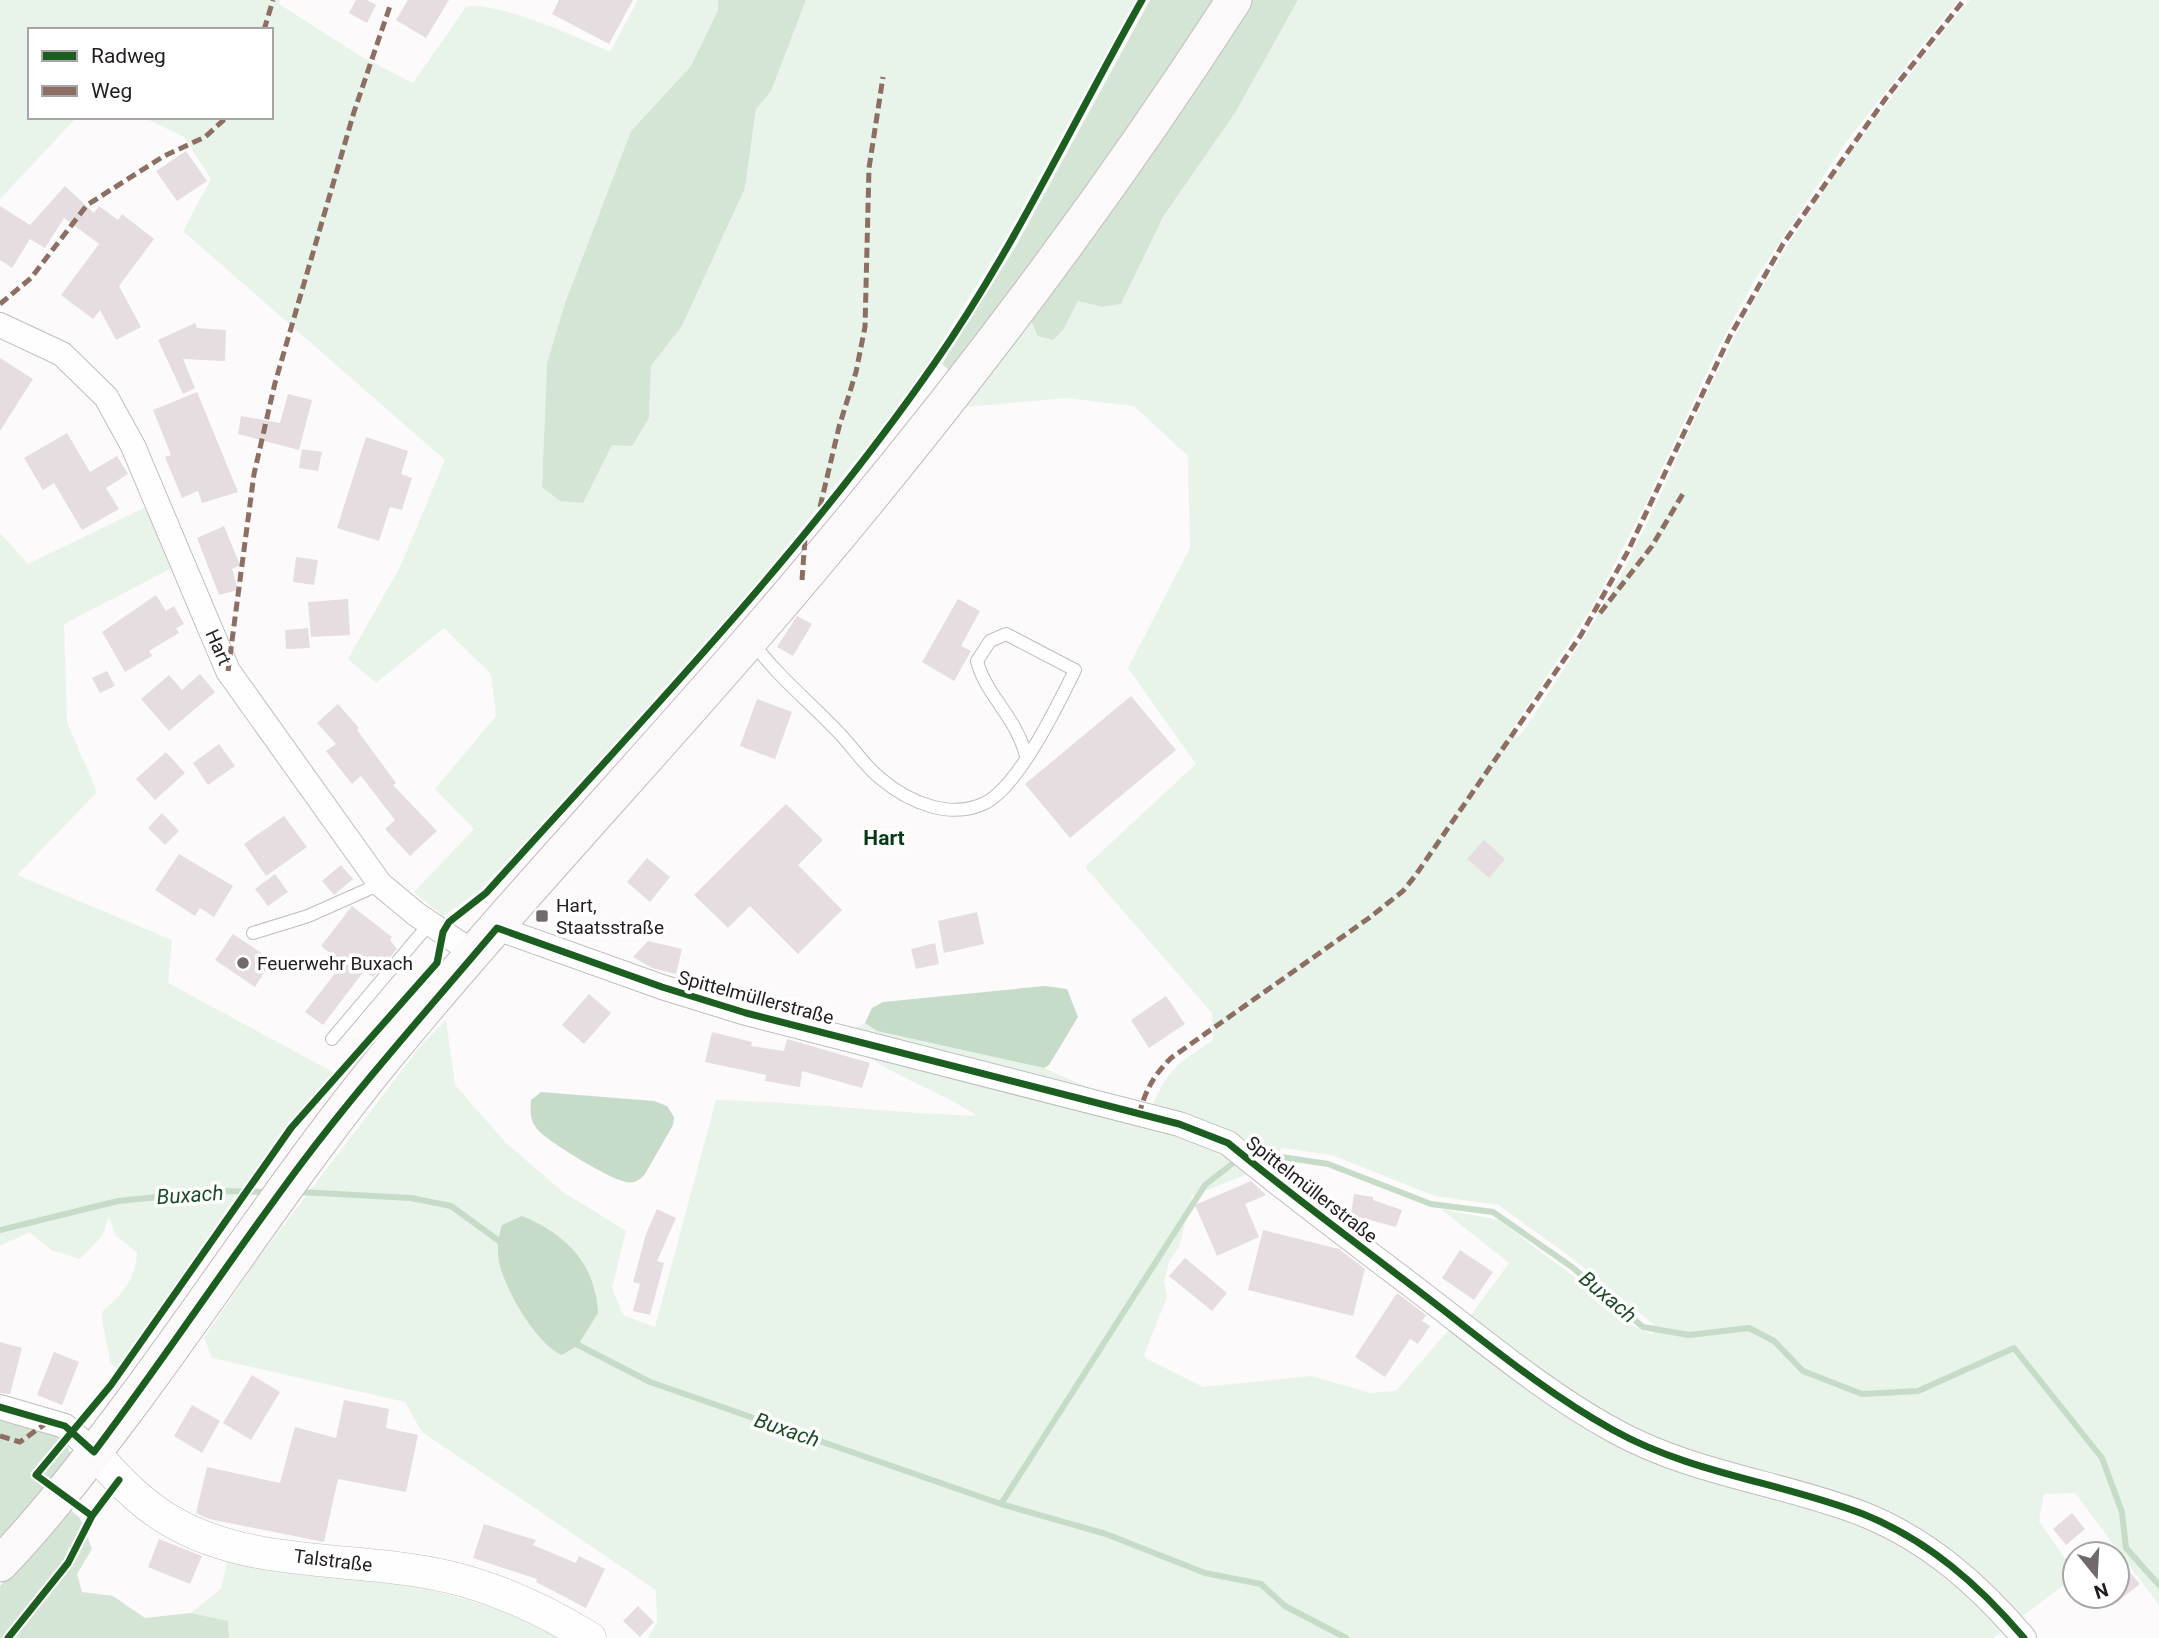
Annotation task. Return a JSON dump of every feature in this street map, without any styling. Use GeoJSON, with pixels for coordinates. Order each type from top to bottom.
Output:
{"type":"FeatureCollection","features":[{"type":"Feature","properties":{"kind":"main road"},"geometry":{"type":"LineString","coordinates":[[0,1564],[94,1452],[171,1349],[301,1165],[379,1064],[751,640],[954,390],[1083,220],[1182,82],[1234,0]]}},
{"type":"Feature","properties":{"kind":"street","name":"Hart"},"geometry":{"type":"LineString","coordinates":[[0,325],[62,354],[106,397],[133,446],[228,671],[380,884],[475,954]]}},
{"type":"Feature","properties":{"kind":"street","name":"Spittelmüllerstraße"},"geometry":{"type":"LineString","coordinates":[[498,928],[662,987],[746,1013],[1180,1124],[1228,1143],[1506,1359],[1613,1430],[1661,1454],[1702,1469],[1863,1514],[1910,1537],[1953,1565],[1995,1603],[2024,1638]]}},
{"type":"Feature","properties":{"kind":"street"},"geometry":{"type":"LineString","coordinates":[[0,1407],[65,1426],[94,1452]]}},
{"type":"Feature","properties":{"kind":"street","name":"Talstraße"},"geometry":{"type":"LineString","coordinates":[[94,1452],[123,1485],[151,1507],[169,1520],[208,1538],[261,1551],[447,1576],[528,1604],[590,1638]]}},
{"type":"Feature","properties":{"kind":"lane"},"geometry":{"type":"LineString","coordinates":[[751,640],[785,682],[839,733],[878,777],[901,794],[933,808],[958,809],[987,802],[1008,784],[1027,756],[1055,712],[1075,670],[1006,634],[990,641],[977,660],[981,679],[1020,733],[1027,756]]}},
{"type":"Feature","properties":{"kind":"lane"},"geometry":{"type":"LineString","coordinates":[[253,933],[321,911],[380,884]]}},
{"type":"Feature","properties":{"kind":"lane"},"geometry":{"type":"LineString","coordinates":[[332,1039],[430,923]]}},
{"type":"Feature","properties":{"kind":"shaded area"},"geometry":{"type":"Polygon","coordinates":[[[0,0],[280,0],[279,4],[362,57],[413,83],[466,7],[479,6],[516,14],[610,52],[638,0],[718,0],[718,10],[691,66],[631,131],[565,303],[547,363],[542,487],[649,418],[651,366],[682,326],[745,188],[756,109],[771,91],[806,0],[1135,0],[1006,237],[930,361],[875,436],[752,589],[560,804],[480,890],[443,916],[414,892],[474,829],[435,789],[496,716],[491,674],[444,628],[376,683],[348,659],[400,567],[445,460],[183,231],[211,179],[184,137],[147,119],[273,119],[273,28],[28,28],[28,119],[75,119],[0,199],[0,0]]]}},
{"type":"Feature","properties":{"kind":"shaded area"},"geometry":{"type":"Polygon","coordinates":[[[718,0],[806,0],[771,91],[756,109],[745,188],[682,326],[651,366],[649,418],[632,446],[612,445],[583,503],[560,501],[542,487],[547,363],[565,303],[631,131],[691,66],[718,10],[718,0]]]}},
{"type":"Feature","properties":{"kind":"shaded area"},"geometry":{"type":"Polygon","coordinates":[[[1150,0],[1224,0],[952,373],[942,364],[1016,246],[1150,0]]]}},
{"type":"Feature","properties":{"kind":"shaded area"},"geometry":{"type":"Polygon","coordinates":[[[1245,0],[1298,0],[1235,113],[1163,217],[1121,304],[1102,307],[1078,301],[1063,330],[1053,340],[1038,336],[1027,312],[1245,0]]]}},
{"type":"Feature","properties":{"kind":"shaded area"},"geometry":{"type":"Polygon","coordinates":[[[1298,0],[1958,0],[1849,138],[1754,281],[1719,346],[1647,501],[1593,606],[1507,737],[1520,736],[1608,598],[1649,520],[1720,367],[1775,266],[1826,187],[1911,73],[1970,0],[2159,0],[2159,1605],[2131,1568],[2131,1540],[2110,1540],[2075,1493],[2044,1494],[2039,1521],[2061,1553],[2061,1587],[1993,1638],[648,1638],[657,1622],[656,1590],[422,1432],[405,1402],[212,1358],[204,1338],[254,1264],[422,1044],[446,1020],[455,1085],[506,1143],[563,1192],[626,1231],[612,1288],[623,1315],[655,1327],[716,1100],[978,1116],[867,1057],[852,1046],[856,1027],[865,1023],[878,1031],[1044,1068],[1087,1087],[1152,1107],[1169,1075],[1213,1040],[1212,1013],[1085,867],[1196,764],[1128,668],[1190,548],[1188,456],[1134,406],[1066,398],[956,408],[1027,312],[1063,329],[1078,301],[1102,307],[1121,304],[1163,217],[1235,113],[1298,0]],[[1282,1148],[1268,1166],[1192,1196],[1179,1247],[1169,1262],[1164,1281],[1167,1297],[1144,1355],[1147,1359],[1203,1387],[1312,1376],[1370,1393],[1396,1391],[1451,1327],[1536,1388],[1787,1497],[1956,1561],[1712,1464],[1608,1419],[1469,1318],[1509,1263],[1441,1209],[1499,1220],[1597,1294],[1629,1324],[1653,1335],[1653,1324],[1576,1261],[1499,1205],[1435,1196],[1332,1155],[1282,1148]],[[522,1216],[597,1295],[586,1268],[570,1246],[536,1222],[522,1216]]]}},
{"type":"Feature","properties":{"kind":"shaded area"},"geometry":{"type":"Polygon","coordinates":[[[150,505],[174,567],[64,624],[67,722],[97,792],[17,875],[172,940],[168,983],[333,1072],[234,1198],[118,1369],[110,1363],[102,1312],[127,1286],[134,1270],[137,1252],[116,1236],[109,1217],[102,1236],[80,1259],[51,1250],[30,1232],[0,1246],[0,533],[28,564],[150,505]]]}},
{"type":"Feature","properties":{"kind":"shaded area"},"geometry":{"type":"Polygon","coordinates":[[[1045,986],[1067,989],[1078,1017],[1049,1065],[1044,1068],[877,1031],[865,1023],[872,1008],[883,1002],[1045,986]]]}},
{"type":"Feature","properties":{"kind":"shaded area"},"geometry":{"type":"Polygon","coordinates":[[[541,1092],[654,1101],[667,1106],[674,1117],[673,1125],[645,1174],[637,1181],[626,1182],[581,1160],[536,1128],[532,1121],[531,1100],[541,1092]]]}},
{"type":"Feature","properties":{"kind":"shaded area"},"geometry":{"type":"Polygon","coordinates":[[[522,1216],[552,1232],[576,1253],[585,1266],[596,1296],[598,1313],[578,1345],[562,1355],[552,1349],[533,1329],[502,1274],[498,1243],[502,1225],[522,1216]]]}},
{"type":"Feature","properties":{"kind":"shaded area"},"geometry":{"type":"Polygon","coordinates":[[[0,1416],[43,1427],[52,1432],[61,1438],[71,1456],[0,1544],[0,1416]]]}},
{"type":"Feature","properties":{"kind":"shaded area"},"geometry":{"type":"Polygon","coordinates":[[[68,1508],[80,1518],[92,1549],[77,1574],[82,1592],[113,1596],[145,1618],[191,1613],[228,1621],[229,1638],[0,1638],[0,1586],[68,1508]]]}},
{"type":"Feature","properties":{"kind":"shaded area"},"geometry":{"type":"Polygon","coordinates":[[[227,1561],[355,1577],[440,1593],[521,1619],[559,1638],[229,1638],[228,1621],[191,1613],[221,1589],[227,1561]]]}},
{"type":"Feature","properties":{"kind":"building"},"geometry":{"type":"Polygon","coordinates":[[[356,0],[367,0],[376,5],[367,23],[349,13],[356,0]]]}},
{"type":"Feature","properties":{"kind":"building"},"geometry":{"type":"Polygon","coordinates":[[[408,0],[449,0],[426,38],[396,20],[408,0]]]}},
{"type":"Feature","properties":{"kind":"building"},"geometry":{"type":"Polygon","coordinates":[[[559,0],[633,0],[609,44],[552,14],[559,0]]]}},
{"type":"Feature","properties":{"kind":"building"},"geometry":{"type":"Polygon","coordinates":[[[186,151],[207,181],[177,201],[156,171],[186,151]]]}},
{"type":"Feature","properties":{"kind":"building"},"geometry":{"type":"Polygon","coordinates":[[[65,186],[94,213],[99,206],[118,220],[122,214],[154,239],[119,286],[141,327],[116,340],[100,310],[93,319],[61,295],[99,244],[64,218],[45,248],[30,239],[12,268],[0,260],[0,206],[30,225],[65,186]]]}},
{"type":"Feature","properties":{"kind":"building"},"geometry":{"type":"Polygon","coordinates":[[[195,323],[197,328],[226,330],[225,361],[183,359],[195,388],[183,394],[158,340],[195,323]]]}},
{"type":"Feature","properties":{"kind":"building"},"geometry":{"type":"Polygon","coordinates":[[[0,358],[33,379],[0,431],[0,358]]]}},
{"type":"Feature","properties":{"kind":"building"},"geometry":{"type":"Polygon","coordinates":[[[197,392],[238,492],[202,503],[198,491],[182,498],[165,457],[171,455],[153,410],[197,392]]]}},
{"type":"Feature","properties":{"kind":"building"},"geometry":{"type":"Polygon","coordinates":[[[288,394],[312,400],[299,450],[238,434],[241,416],[280,423],[288,394]]]}},
{"type":"Feature","properties":{"kind":"building"},"geometry":{"type":"Polygon","coordinates":[[[67,433],[90,472],[117,456],[128,474],[106,488],[119,509],[82,530],[54,483],[43,490],[24,458],[67,433]]]}},
{"type":"Feature","properties":{"kind":"building"},"geometry":{"type":"Polygon","coordinates":[[[366,437],[408,451],[401,474],[412,478],[402,510],[390,507],[379,541],[337,528],[366,437]]]}},
{"type":"Feature","properties":{"kind":"building"},"geometry":{"type":"Polygon","coordinates":[[[302,449],[322,452],[318,471],[299,468],[302,449]]]}},
{"type":"Feature","properties":{"kind":"building"},"geometry":{"type":"Polygon","coordinates":[[[224,526],[240,565],[232,569],[238,590],[219,595],[197,538],[224,526]]]}},
{"type":"Feature","properties":{"kind":"building"},"geometry":{"type":"Polygon","coordinates":[[[296,557],[318,560],[314,585],[293,582],[296,557]]]}},
{"type":"Feature","properties":{"kind":"building"},"geometry":{"type":"Polygon","coordinates":[[[156,595],[166,611],[174,606],[184,624],[176,628],[179,633],[149,651],[152,656],[125,672],[102,632],[156,595]]]}},
{"type":"Feature","properties":{"kind":"building"},"geometry":{"type":"Polygon","coordinates":[[[348,599],[350,635],[311,637],[308,602],[348,599]]]}},
{"type":"Feature","properties":{"kind":"building"},"geometry":{"type":"Polygon","coordinates":[[[958,599],[980,611],[961,646],[971,651],[954,681],[922,662],[958,599]]]}},
{"type":"Feature","properties":{"kind":"building"},"geometry":{"type":"Polygon","coordinates":[[[797,616],[812,624],[793,656],[777,647],[797,616]]]}},
{"type":"Feature","properties":{"kind":"building"},"geometry":{"type":"Polygon","coordinates":[[[308,628],[310,648],[286,649],[285,630],[308,628]]]}},
{"type":"Feature","properties":{"kind":"building"},"geometry":{"type":"Polygon","coordinates":[[[107,671],[115,686],[100,693],[92,678],[107,671]]]}},
{"type":"Feature","properties":{"kind":"building"},"geometry":{"type":"Polygon","coordinates":[[[200,674],[215,692],[169,731],[141,699],[169,675],[182,690],[200,674]]]}},
{"type":"Feature","properties":{"kind":"building"},"geometry":{"type":"Polygon","coordinates":[[[1131,696],[1176,750],[1070,838],[1025,784],[1131,696]]]}},
{"type":"Feature","properties":{"kind":"building"},"geometry":{"type":"Polygon","coordinates":[[[757,699],[792,712],[775,759],[740,746],[757,699]]]}},
{"type":"Feature","properties":{"kind":"building"},"geometry":{"type":"Polygon","coordinates":[[[338,704],[359,728],[357,730],[396,783],[393,785],[437,831],[410,856],[385,829],[395,820],[361,776],[352,784],[326,751],[336,744],[317,723],[338,704]]]}},
{"type":"Feature","properties":{"kind":"building"},"geometry":{"type":"Polygon","coordinates":[[[219,744],[235,766],[208,785],[193,763],[219,744]]]}},
{"type":"Feature","properties":{"kind":"building"},"geometry":{"type":"Polygon","coordinates":[[[166,752],[185,773],[155,800],[136,779],[166,752]]]}},
{"type":"Feature","properties":{"kind":"building"},"geometry":{"type":"Polygon","coordinates":[[[786,804],[823,840],[798,865],[842,910],[798,954],[750,906],[728,928],[694,895],[786,804]]]}},
{"type":"Feature","properties":{"kind":"building"},"geometry":{"type":"Polygon","coordinates":[[[162,813],[179,831],[165,845],[148,828],[162,813]]]}},
{"type":"Feature","properties":{"kind":"building"},"geometry":{"type":"Polygon","coordinates":[[[284,816],[307,847],[266,876],[244,844],[284,816]]]}},
{"type":"Feature","properties":{"kind":"building"},"geometry":{"type":"Polygon","coordinates":[[[1484,840],[1505,859],[1489,878],[1467,859],[1484,840]]]}},
{"type":"Feature","properties":{"kind":"building"},"geometry":{"type":"Polygon","coordinates":[[[179,854],[233,886],[214,917],[200,908],[195,916],[155,890],[179,854]]]}},
{"type":"Feature","properties":{"kind":"building"},"geometry":{"type":"Polygon","coordinates":[[[647,858],[670,877],[650,902],[627,882],[647,858]]]}},
{"type":"Feature","properties":{"kind":"building"},"geometry":{"type":"Polygon","coordinates":[[[341,865],[353,879],[334,895],[322,881],[341,865]]]}},
{"type":"Feature","properties":{"kind":"building"},"geometry":{"type":"Polygon","coordinates":[[[275,874],[288,892],[268,906],[255,889],[275,874]]]}},
{"type":"Feature","properties":{"kind":"building"},"geometry":{"type":"Polygon","coordinates":[[[352,906],[392,937],[390,940],[397,949],[373,977],[364,971],[323,1025],[305,1012],[343,963],[321,946],[352,906]]]}},
{"type":"Feature","properties":{"kind":"building"},"geometry":{"type":"Polygon","coordinates":[[[977,912],[984,944],[944,953],[938,921],[977,912]]]}},
{"type":"Feature","properties":{"kind":"building"},"geometry":{"type":"Polygon","coordinates":[[[233,934],[272,960],[255,987],[215,960],[233,934]]]}},
{"type":"Feature","properties":{"kind":"building"},"geometry":{"type":"Polygon","coordinates":[[[648,941],[682,949],[676,974],[652,968],[633,957],[648,941]]]}},
{"type":"Feature","properties":{"kind":"building"},"geometry":{"type":"Polygon","coordinates":[[[935,943],[939,964],[916,969],[911,949],[935,943]]]}},
{"type":"Feature","properties":{"kind":"building"},"geometry":{"type":"Polygon","coordinates":[[[589,994],[611,1013],[584,1044],[562,1025],[589,994]]]}},
{"type":"Feature","properties":{"kind":"building"},"geometry":{"type":"Polygon","coordinates":[[[1166,996],[1185,1024],[1149,1048],[1131,1020],[1166,996]]]}},
{"type":"Feature","properties":{"kind":"building"},"geometry":{"type":"Polygon","coordinates":[[[712,1032],[752,1042],[751,1046],[784,1051],[787,1039],[870,1063],[862,1088],[802,1071],[800,1087],[765,1081],[766,1075],[705,1062],[712,1032]]]}},
{"type":"Feature","properties":{"kind":"building"},"geometry":{"type":"Polygon","coordinates":[[[1251,1181],[1266,1195],[1245,1204],[1259,1237],[1217,1256],[1195,1205],[1251,1181]]]}},
{"type":"Feature","properties":{"kind":"building"},"geometry":{"type":"Polygon","coordinates":[[[1354,1194],[1373,1197],[1373,1200],[1402,1210],[1396,1227],[1351,1215],[1354,1194]]]}},
{"type":"Feature","properties":{"kind":"building"},"geometry":{"type":"Polygon","coordinates":[[[657,1209],[676,1218],[657,1261],[664,1263],[650,1315],[633,1311],[640,1284],[633,1282],[646,1234],[657,1209]]]}},
{"type":"Feature","properties":{"kind":"building"},"geometry":{"type":"Polygon","coordinates":[[[1263,1230],[1339,1249],[1365,1269],[1353,1316],[1248,1290],[1263,1230]]]}},
{"type":"Feature","properties":{"kind":"building"},"geometry":{"type":"Polygon","coordinates":[[[1460,1250],[1493,1272],[1474,1300],[1442,1278],[1460,1250]]]}},
{"type":"Feature","properties":{"kind":"building"},"geometry":{"type":"Polygon","coordinates":[[[1185,1258],[1227,1293],[1212,1311],[1169,1276],[1185,1258]]]}},
{"type":"Feature","properties":{"kind":"building"},"geometry":{"type":"Polygon","coordinates":[[[1397,1293],[1426,1315],[1422,1321],[1430,1326],[1418,1344],[1410,1339],[1385,1377],[1355,1357],[1397,1293]]]}},
{"type":"Feature","properties":{"kind":"building"},"geometry":{"type":"Polygon","coordinates":[[[0,1342],[22,1348],[10,1394],[0,1393],[0,1342]]]}},
{"type":"Feature","properties":{"kind":"building"},"geometry":{"type":"Polygon","coordinates":[[[54,1352],[79,1362],[62,1405],[37,1395],[54,1352]]]}},
{"type":"Feature","properties":{"kind":"building"},"geometry":{"type":"Polygon","coordinates":[[[252,1375],[280,1392],[251,1440],[223,1423],[252,1375]]]}},
{"type":"Feature","properties":{"kind":"building"},"geometry":{"type":"Polygon","coordinates":[[[344,1400],[389,1409],[386,1428],[418,1435],[406,1492],[338,1479],[324,1542],[209,1519],[196,1513],[207,1467],[280,1483],[295,1427],[336,1438],[344,1400]]]}},
{"type":"Feature","properties":{"kind":"building"},"geometry":{"type":"Polygon","coordinates":[[[192,1405],[220,1421],[202,1453],[174,1436],[192,1405]]]}},
{"type":"Feature","properties":{"kind":"building"},"geometry":{"type":"Polygon","coordinates":[[[2072,1513],[2085,1529],[2072,1540],[2062,1540],[2053,1529],[2072,1513]]]}},
{"type":"Feature","properties":{"kind":"building"},"geometry":{"type":"Polygon","coordinates":[[[484,1524],[536,1540],[533,1545],[576,1563],[579,1556],[605,1569],[586,1608],[536,1582],[537,1579],[473,1558],[484,1524]]]}},
{"type":"Feature","properties":{"kind":"building"},"geometry":{"type":"Polygon","coordinates":[[[159,1539],[202,1556],[190,1584],[148,1567],[159,1539]]]}},
{"type":"Feature","properties":{"kind":"building"},"geometry":{"type":"Polygon","coordinates":[[[2131,1573],[2140,1584],[2131,1591],[2131,1573]]]}},
{"type":"Feature","properties":{"kind":"building"},"geometry":{"type":"Polygon","coordinates":[[[638,1606],[654,1622],[640,1637],[623,1621],[638,1606]]]}},
{"type":"Feature","properties":{"kind":"waterway","name":"Buxach"},"geometry":{"type":"LineString","coordinates":[[1255,1153],[1328,1164],[1431,1204],[1493,1212],[1572,1267],[1643,1327],[1689,1335],[1749,1328],[1774,1341],[1803,1371],[1862,1394],[1918,1391],[2014,1348],[2102,1458],[2122,1512],[2126,1548],[2159,1585]]}},
{"type":"Feature","properties":{"kind":"waterway","name":"Buxach"},"geometry":{"type":"LineString","coordinates":[[1001,1504],[1205,1185],[1237,1160]]}},
{"type":"Feature","properties":{"kind":"waterway","name":"Buxach"},"geometry":{"type":"LineString","coordinates":[[0,1230],[118,1201],[218,1191],[267,1192]]}},
{"type":"Feature","properties":{"kind":"waterway","name":"Buxach"},"geometry":{"type":"LineString","coordinates":[[299,1192],[411,1198],[451,1206],[502,1243]]}},
{"type":"Feature","properties":{"kind":"waterway","name":"Buxach"},"geometry":{"type":"LineString","coordinates":[[575,1340],[578,1345],[650,1382],[1001,1504],[1106,1534],[1205,1573],[1261,1584],[1285,1606],[1346,1638]]}},
{"type":"Feature","properties":{"kind":"marked path"},"geometry":{"type":"LineString","coordinates":[[265,28],[273,0]]}},
{"type":"Feature","properties":{"kind":"marked path"},"geometry":{"type":"LineString","coordinates":[[1139,1115],[1150,1084],[1171,1058],[1369,918],[1403,891],[1415,876],[1581,635],[1627,553],[1730,336],[1783,244],[1886,98],[1964,0]]}},
{"type":"Feature","properties":{"kind":"marked path"},"geometry":{"type":"LineString","coordinates":[[228,671],[254,474],[275,383],[354,112],[391,3]]}},
{"type":"Feature","properties":{"kind":"marked path"},"geometry":{"type":"LineString","coordinates":[[820,507],[839,427],[856,372],[865,327],[869,168],[883,77]]}},
{"type":"Feature","properties":{"kind":"marked path"},"geometry":{"type":"LineString","coordinates":[[0,304],[31,278],[87,205],[164,156],[205,137],[225,119]]}},
{"type":"Feature","properties":{"kind":"marked path"},"geometry":{"type":"LineString","coordinates":[[1600,613],[1652,546],[1684,492]]}},
{"type":"Feature","properties":{"kind":"marked path"},"geometry":{"type":"LineString","coordinates":[[802,580],[805,539]]}},
{"type":"Feature","properties":{"kind":"marked path"},"geometry":{"type":"LineString","coordinates":[[0,1436],[20,1442],[49,1421]]}},
{"type":"Feature","properties":{"kind":"cycle path"},"geometry":{"type":"LineString","coordinates":[[92,1516],[36,1475],[111,1385],[291,1128],[437,963],[443,932],[449,922],[486,893],[661,701],[775,570],[883,434],[934,364],[991,276],[1142,0]]}},
{"type":"Feature","properties":{"kind":"cycle path"},"geometry":{"type":"LineString","coordinates":[[0,1407],[65,1426],[94,1452],[301,1164],[373,1074],[497,928],[662,987],[746,1013],[1179,1124],[1228,1143],[1514,1365],[1587,1415],[1643,1445],[1674,1457],[1832,1503],[1887,1525],[1951,1566],[1989,1600],[2024,1638]]}},
{"type":"Feature","properties":{"kind":"cycle path"},"geometry":{"type":"LineString","coordinates":[[8,1638],[68,1563],[92,1516],[119,1480]]}},
{"type":"Feature","properties":{"kind":"place","name":"Hart, Staatsstraße"},"geometry":{"type":"Point","coordinates":[542,916]}},
{"type":"Feature","properties":{"kind":"place","name":"Feuerwehr Buxach"},"geometry":{"type":"Point","coordinates":[243,963]}},
{"type":"Feature","properties":{"kind":"district","name":"Hart"},"geometry":{"type":"Point","coordinates":[884,838]}}]}
